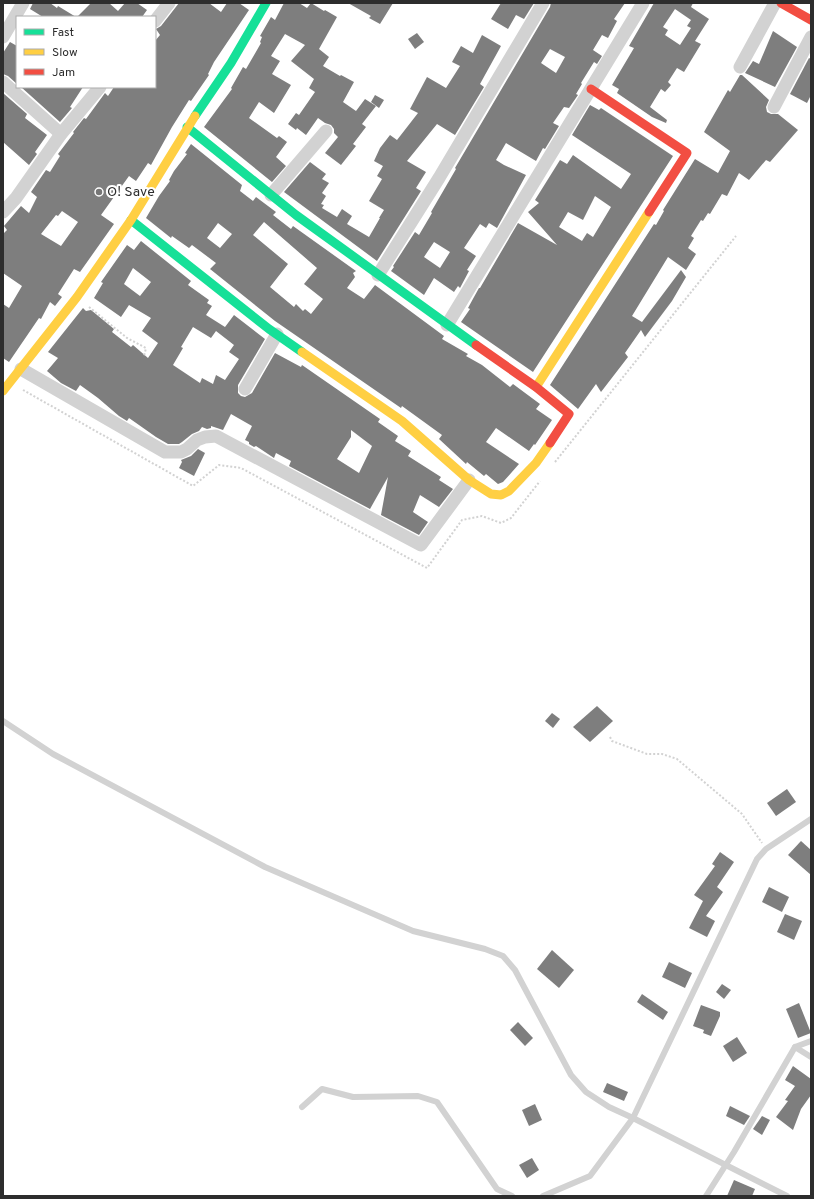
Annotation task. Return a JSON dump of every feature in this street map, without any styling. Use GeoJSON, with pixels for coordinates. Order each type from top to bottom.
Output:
{"type":"FeatureCollection","features":[{"type":"Feature","properties":{"kind":"street"},"geometry":{"type":"LineString","coordinates":[[3,38],[23,3]]}},
{"type":"Feature","properties":{"kind":"street"},"geometry":{"type":"LineString","coordinates":[[156,20],[169,3]]}},
{"type":"Feature","properties":{"kind":"street"},"geometry":{"type":"LineString","coordinates":[[3,391],[77,297],[131,220],[187,127],[231,62],[266,3]]}},
{"type":"Feature","properties":{"kind":"street"},"geometry":{"type":"LineString","coordinates":[[378,274],[439,178],[543,3]]}},
{"type":"Feature","properties":{"kind":"street"},"geometry":{"type":"LineString","coordinates":[[447,325],[643,3]]}},
{"type":"Feature","properties":{"kind":"street"},"geometry":{"type":"LineString","coordinates":[[740,67],[775,3]]}},
{"type":"Feature","properties":{"kind":"street"},"geometry":{"type":"LineString","coordinates":[[781,3],[800,10],[811,20]]}},
{"type":"Feature","properties":{"kind":"street"},"geometry":{"type":"LineString","coordinates":[[774,107],[811,37]]}},
{"type":"Feature","properties":{"kind":"street"},"geometry":{"type":"LineString","coordinates":[[3,82],[61,134]]}},
{"type":"Feature","properties":{"kind":"street"},"geometry":{"type":"LineString","coordinates":[[3,212],[16,198],[61,134],[99,88]]}},
{"type":"Feature","properties":{"kind":"street"},"geometry":{"type":"LineString","coordinates":[[536,387],[687,152],[591,89]]}},
{"type":"Feature","properties":{"kind":"street"},"geometry":{"type":"LineString","coordinates":[[131,220],[277,334],[402,421],[469,480],[491,494],[501,495],[509,491],[536,463],[569,414],[536,387],[447,325],[296,215],[187,127]]}},
{"type":"Feature","properties":{"kind":"street"},"geometry":{"type":"LineString","coordinates":[[271,195],[326,131]]}},
{"type":"Feature","properties":{"kind":"street"},"geometry":{"type":"LineString","coordinates":[[245,389],[277,334]]}},
{"type":"Feature","properties":{"kind":"street"},"geometry":{"type":"LineString","coordinates":[[21,369],[165,452],[181,452],[197,440],[205,437],[216,436],[421,545],[469,480]]}},
{"type":"Feature","properties":{"kind":"lane"},"geometry":{"type":"LineString","coordinates":[[3,721],[53,754],[265,867],[413,931],[485,949],[503,956],[515,970],[571,1075],[586,1092],[609,1107],[787,1196]]}},
{"type":"Feature","properties":{"kind":"lane"},"geometry":{"type":"LineString","coordinates":[[543,1196],[590,1176],[633,1118],[757,859],[766,849],[811,819]]}},
{"type":"Feature","properties":{"kind":"lane"},"geometry":{"type":"LineString","coordinates":[[706,1196],[726,1165],[795,1047],[811,1041]]}},
{"type":"Feature","properties":{"kind":"lane"},"geometry":{"type":"LineString","coordinates":[[795,1047],[811,1057]]}},
{"type":"Feature","properties":{"kind":"lane"},"geometry":{"type":"LineString","coordinates":[[302,1107],[322,1089],[353,1098],[418,1096],[437,1102],[497,1189],[512,1196]]}},
{"type":"Feature","properties":{"kind":"path"},"geometry":{"type":"LineString","coordinates":[[555,463],[736,236]]}},
{"type":"Feature","properties":{"kind":"path"},"geometry":{"type":"LineString","coordinates":[[77,297],[127,338],[146,348],[144,356]]}},
{"type":"Feature","properties":{"kind":"path"},"geometry":{"type":"LineString","coordinates":[[9,383],[193,486],[219,465],[242,468],[427,568],[462,520],[482,516],[500,523],[511,518],[545,475]]}},
{"type":"Feature","properties":{"kind":"path"},"geometry":{"type":"LineString","coordinates":[[610,737],[612,740],[647,754],[662,754],[678,759],[742,814],[766,849]]}},
{"type":"Feature","properties":{"kind":"building"},"geometry":{"type":"Polygon","coordinates":[[[33,3],[50,3],[74,16],[41,16],[30,9],[33,3]]]}},
{"type":"Feature","properties":{"kind":"building"},"geometry":{"type":"Polygon","coordinates":[[[91,3],[109,3],[118,11],[125,3],[137,3],[147,10],[143,16],[78,16],[91,3]]]}},
{"type":"Feature","properties":{"kind":"building"},"geometry":{"type":"Polygon","coordinates":[[[179,3],[209,3],[221,12],[227,3],[239,3],[249,10],[214,62],[208,74],[209,75],[191,101],[189,100],[151,165],[148,163],[136,181],[129,176],[101,215],[114,224],[80,272],[74,269],[58,294],[62,297],[55,306],[50,302],[41,319],[39,318],[9,362],[3,358],[3,304],[9,308],[22,286],[3,273],[3,234],[7,230],[4,226],[21,206],[29,213],[37,197],[31,192],[46,170],[50,172],[60,156],[58,154],[74,133],[73,132],[84,118],[86,119],[105,93],[108,96],[113,88],[156,88],[156,40],[160,35],[156,29],[161,26],[179,3]],[[62,211],[58,216],[56,215],[41,234],[61,246],[78,222],[62,211]]]}},
{"type":"Feature","properties":{"kind":"building"},"geometry":{"type":"Polygon","coordinates":[[[284,3],[299,3],[307,8],[311,3],[337,17],[319,49],[329,57],[323,66],[354,82],[343,102],[356,111],[365,99],[376,106],[362,124],[366,127],[353,144],[356,146],[341,165],[325,153],[338,137],[334,133],[334,129],[331,125],[318,118],[306,135],[297,128],[296,130],[288,124],[296,113],[299,115],[315,92],[309,88],[314,79],[291,61],[305,45],[285,34],[271,56],[280,61],[272,74],[291,85],[274,113],[259,102],[249,118],[277,138],[279,136],[287,142],[276,157],[286,166],[272,182],[204,127],[232,89],[231,88],[243,67],[246,69],[261,43],[262,37],[260,36],[271,17],[275,20],[284,3]]]}},
{"type":"Feature","properties":{"kind":"building"},"geometry":{"type":"Polygon","coordinates":[[[348,3],[393,3],[380,24],[369,18],[371,16],[348,3]]]}},
{"type":"Feature","properties":{"kind":"building"},"geometry":{"type":"Polygon","coordinates":[[[501,3],[534,3],[524,19],[516,15],[508,29],[491,19],[501,3]]]}},
{"type":"Feature","properties":{"kind":"building"},"geometry":{"type":"Polygon","coordinates":[[[551,3],[625,3],[614,19],[617,21],[608,38],[602,35],[593,50],[602,56],[597,64],[594,62],[581,83],[582,84],[576,94],[578,95],[569,108],[564,107],[553,123],[559,126],[545,149],[543,148],[536,161],[506,143],[496,160],[526,175],[497,228],[489,223],[486,228],[480,224],[464,248],[476,256],[467,270],[469,271],[460,288],[458,286],[454,292],[434,278],[424,295],[391,271],[394,267],[393,266],[415,232],[419,235],[456,169],[455,168],[551,3]],[[550,49],[541,63],[556,73],[565,57],[550,49]],[[434,242],[424,257],[440,268],[450,252],[434,242]]]}},
{"type":"Feature","properties":{"kind":"building"},"geometry":{"type":"Polygon","coordinates":[[[654,3],[693,3],[691,7],[709,19],[695,41],[701,44],[684,72],[677,68],[668,82],[671,85],[665,92],[661,89],[650,107],[667,120],[666,123],[652,117],[617,93],[619,89],[612,85],[634,48],[629,46],[654,3]],[[675,9],[663,27],[668,30],[665,35],[680,45],[691,28],[687,26],[691,20],[675,9]]]}},
{"type":"Feature","properties":{"kind":"building"},"geometry":{"type":"Polygon","coordinates":[[[773,31],[797,47],[775,87],[745,73],[753,61],[759,64],[773,31]]]}},
{"type":"Feature","properties":{"kind":"building"},"geometry":{"type":"Polygon","coordinates":[[[417,33],[424,42],[415,49],[408,39],[417,33]]]}},
{"type":"Feature","properties":{"kind":"building"},"geometry":{"type":"Polygon","coordinates":[[[482,35],[501,46],[480,84],[484,87],[455,135],[437,124],[407,161],[426,172],[416,188],[421,191],[377,261],[284,192],[310,162],[326,174],[322,179],[329,183],[322,193],[326,196],[321,204],[324,205],[322,208],[337,217],[342,209],[352,216],[347,224],[369,237],[384,210],[369,201],[382,179],[377,176],[383,166],[374,161],[380,148],[390,135],[397,140],[418,113],[410,109],[427,77],[446,88],[460,66],[452,62],[461,46],[473,53],[482,35]]]}},
{"type":"Feature","properties":{"kind":"building"},"geometry":{"type":"Polygon","coordinates":[[[10,42],[16,45],[16,83],[8,76],[3,74],[3,53],[10,42]]]}},
{"type":"Feature","properties":{"kind":"building"},"geometry":{"type":"Polygon","coordinates":[[[809,58],[811,59],[811,95],[807,103],[790,94],[809,58]]]}},
{"type":"Feature","properties":{"kind":"building"},"geometry":{"type":"Polygon","coordinates":[[[740,75],[742,75],[769,100],[766,107],[767,112],[771,114],[778,114],[798,130],[770,162],[766,160],[749,180],[739,173],[727,196],[722,194],[710,214],[708,213],[703,221],[701,220],[691,236],[694,238],[688,248],[696,254],[686,270],[668,257],[632,316],[642,322],[681,270],[686,277],[672,301],[645,337],[641,330],[625,353],[628,357],[601,392],[596,384],[578,409],[550,385],[654,224],[656,225],[664,211],[663,210],[695,159],[718,173],[730,151],[704,132],[728,90],[730,92],[740,75]]]}},
{"type":"Feature","properties":{"kind":"building"},"geometry":{"type":"Polygon","coordinates":[[[22,88],[82,88],[70,107],[72,108],[60,122],[22,88]]]}},
{"type":"Feature","properties":{"kind":"building"},"geometry":{"type":"Polygon","coordinates":[[[3,93],[27,114],[25,118],[47,135],[35,152],[37,154],[29,165],[3,142],[3,93]]]}},
{"type":"Feature","properties":{"kind":"building"},"geometry":{"type":"Polygon","coordinates":[[[375,95],[384,100],[379,108],[371,102],[375,95]]]}},
{"type":"Feature","properties":{"kind":"building"},"geometry":{"type":"Polygon","coordinates":[[[590,105],[599,110],[601,108],[673,156],[533,372],[461,322],[470,309],[468,308],[479,288],[518,223],[557,245],[528,212],[539,203],[535,200],[560,160],[567,164],[573,155],[621,189],[631,174],[572,135],[590,105]],[[595,196],[583,220],[568,212],[559,227],[582,241],[587,233],[593,237],[611,207],[595,196]]]}},
{"type":"Feature","properties":{"kind":"building"},"geometry":{"type":"Polygon","coordinates":[[[191,144],[242,185],[240,191],[253,201],[256,197],[276,212],[273,215],[291,229],[293,226],[356,271],[353,273],[355,277],[347,288],[364,299],[375,285],[444,336],[442,339],[468,354],[466,356],[482,365],[510,387],[513,384],[540,404],[536,409],[552,420],[535,445],[534,444],[529,451],[496,428],[486,442],[519,464],[503,482],[498,484],[486,474],[484,476],[467,462],[466,464],[439,439],[442,435],[402,406],[401,408],[275,321],[210,269],[216,263],[192,245],[189,248],[172,236],[171,238],[146,218],[170,181],[169,180],[174,171],[187,154],[185,153],[191,144]],[[264,222],[253,235],[288,264],[270,287],[294,307],[296,304],[303,311],[305,309],[311,314],[323,299],[304,284],[317,268],[264,222]],[[218,223],[207,238],[220,248],[232,234],[218,223]]]}},
{"type":"Feature","properties":{"kind":"building"},"geometry":{"type":"Polygon","coordinates":[[[141,241],[191,281],[188,285],[209,300],[207,303],[212,306],[206,315],[225,327],[234,315],[265,339],[238,385],[238,393],[241,396],[245,397],[252,393],[275,353],[301,367],[302,365],[380,419],[378,422],[398,436],[395,441],[411,451],[408,456],[441,477],[439,480],[453,489],[439,507],[420,495],[413,512],[428,522],[419,535],[381,515],[388,477],[370,509],[289,466],[291,461],[276,453],[274,458],[256,446],[254,447],[249,444],[249,442],[245,440],[252,426],[231,414],[223,430],[211,426],[211,428],[207,429],[202,427],[199,431],[192,434],[179,444],[168,444],[129,418],[127,421],[119,416],[80,385],[76,391],[61,383],[47,371],[58,358],[48,352],[83,308],[86,311],[91,310],[114,329],[112,332],[131,347],[133,345],[148,358],[158,343],[142,331],[151,318],[129,305],[121,317],[94,298],[103,283],[101,282],[127,245],[134,250],[141,241]],[[133,268],[124,284],[140,296],[151,282],[133,268]],[[193,327],[181,347],[183,348],[173,365],[200,383],[202,378],[213,384],[216,375],[225,380],[239,359],[229,352],[234,345],[216,331],[211,338],[193,327]],[[351,430],[351,437],[337,459],[359,473],[372,446],[351,430]]]}},
{"type":"Feature","properties":{"kind":"building"},"geometry":{"type":"Polygon","coordinates":[[[198,449],[205,453],[194,476],[179,468],[182,462],[181,460],[191,456],[198,449]]]}},
{"type":"Feature","properties":{"kind":"building"},"geometry":{"type":"Polygon","coordinates":[[[597,706],[613,721],[590,742],[573,727],[597,706]]]}},
{"type":"Feature","properties":{"kind":"building"},"geometry":{"type":"Polygon","coordinates":[[[552,713],[560,719],[553,728],[545,721],[552,713]]]}},
{"type":"Feature","properties":{"kind":"building"},"geometry":{"type":"Polygon","coordinates":[[[787,789],[796,802],[776,816],[767,803],[787,789]]]}},
{"type":"Feature","properties":{"kind":"building"},"geometry":{"type":"Polygon","coordinates":[[[801,841],[811,850],[811,875],[788,855],[801,841]]]}},
{"type":"Feature","properties":{"kind":"building"},"geometry":{"type":"Polygon","coordinates":[[[720,852],[734,862],[717,887],[723,892],[706,916],[715,921],[707,937],[689,928],[703,901],[694,895],[715,866],[712,864],[720,852]]]}},
{"type":"Feature","properties":{"kind":"building"},"geometry":{"type":"Polygon","coordinates":[[[769,887],[789,897],[782,912],[762,902],[769,887]]]}},
{"type":"Feature","properties":{"kind":"building"},"geometry":{"type":"Polygon","coordinates":[[[785,914],[802,921],[794,940],[777,932],[785,914]]]}},
{"type":"Feature","properties":{"kind":"building"},"geometry":{"type":"Polygon","coordinates":[[[552,950],[574,970],[559,988],[537,969],[552,950]]]}},
{"type":"Feature","properties":{"kind":"building"},"geometry":{"type":"Polygon","coordinates":[[[669,962],[692,973],[685,988],[662,977],[669,962]]]}},
{"type":"Feature","properties":{"kind":"building"},"geometry":{"type":"Polygon","coordinates":[[[722,984],[731,990],[724,999],[716,992],[722,984]]]}},
{"type":"Feature","properties":{"kind":"building"},"geometry":{"type":"Polygon","coordinates":[[[642,994],[668,1012],[663,1020],[637,1002],[642,994]]]}},
{"type":"Feature","properties":{"kind":"building"},"geometry":{"type":"Polygon","coordinates":[[[799,1003],[811,1033],[798,1038],[786,1009],[799,1003]]]}},
{"type":"Feature","properties":{"kind":"building"},"geometry":{"type":"Polygon","coordinates":[[[701,1005],[720,1012],[720,1016],[711,1036],[703,1033],[704,1030],[693,1026],[701,1005]]]}},
{"type":"Feature","properties":{"kind":"building"},"geometry":{"type":"Polygon","coordinates":[[[518,1022],[533,1038],[525,1046],[510,1030],[518,1022]]]}},
{"type":"Feature","properties":{"kind":"building"},"geometry":{"type":"Polygon","coordinates":[[[737,1037],[747,1053],[733,1062],[723,1046],[737,1037]]]}},
{"type":"Feature","properties":{"kind":"building"},"geometry":{"type":"Polygon","coordinates":[[[793,1066],[811,1079],[811,1095],[801,1109],[793,1130],[776,1117],[788,1101],[785,1100],[795,1086],[785,1080],[793,1066]]]}},
{"type":"Feature","properties":{"kind":"building"},"geometry":{"type":"Polygon","coordinates":[[[607,1083],[628,1092],[624,1101],[603,1092],[607,1083]]]}},
{"type":"Feature","properties":{"kind":"building"},"geometry":{"type":"Polygon","coordinates":[[[535,1104],[542,1120],[529,1126],[522,1110],[535,1104]]]}},
{"type":"Feature","properties":{"kind":"building"},"geometry":{"type":"Polygon","coordinates":[[[730,1106],[750,1116],[744,1125],[726,1116],[730,1106]]]}},
{"type":"Feature","properties":{"kind":"building"},"geometry":{"type":"Polygon","coordinates":[[[762,1116],[770,1120],[762,1135],[753,1129],[762,1116]]]}},
{"type":"Feature","properties":{"kind":"building"},"geometry":{"type":"Polygon","coordinates":[[[532,1158],[539,1170],[527,1178],[519,1165],[532,1158]]]}},
{"type":"Feature","properties":{"kind":"building"},"geometry":{"type":"Polygon","coordinates":[[[734,1180],[755,1189],[752,1196],[727,1196],[734,1180]]]}},
{"type":"Feature","properties":{"kind":"traffic: fast"},"geometry":{"type":"LineString","coordinates":[[195,116],[231,63],[266,3]]}},
{"type":"Feature","properties":{"kind":"traffic: fast"},"geometry":{"type":"LineString","coordinates":[[187,127],[296,215],[476,345]]}},
{"type":"Feature","properties":{"kind":"traffic: fast"},"geometry":{"type":"LineString","coordinates":[[131,220],[269,329],[302,352]]}},
{"type":"Feature","properties":{"kind":"traffic: slow"},"geometry":{"type":"LineString","coordinates":[[3,391],[77,297],[131,220],[195,116]]}},
{"type":"Feature","properties":{"kind":"traffic: slow"},"geometry":{"type":"LineString","coordinates":[[536,387],[649,212]]}},
{"type":"Feature","properties":{"kind":"traffic: slow"},"geometry":{"type":"LineString","coordinates":[[302,352],[402,421],[469,480],[491,494],[501,495],[509,491],[536,463],[550,443]]}},
{"type":"Feature","properties":{"kind":"traffic: jam"},"geometry":{"type":"LineString","coordinates":[[781,3],[811,20]]}},
{"type":"Feature","properties":{"kind":"traffic: jam"},"geometry":{"type":"LineString","coordinates":[[591,89],[687,153],[649,212]]}},
{"type":"Feature","properties":{"kind":"traffic: jam"},"geometry":{"type":"LineString","coordinates":[[476,345],[536,387],[569,414],[550,443]]}},
{"type":"Feature","properties":{"kind":"place","name":"O! Save"},"geometry":{"type":"Point","coordinates":[99,192]}}]}
